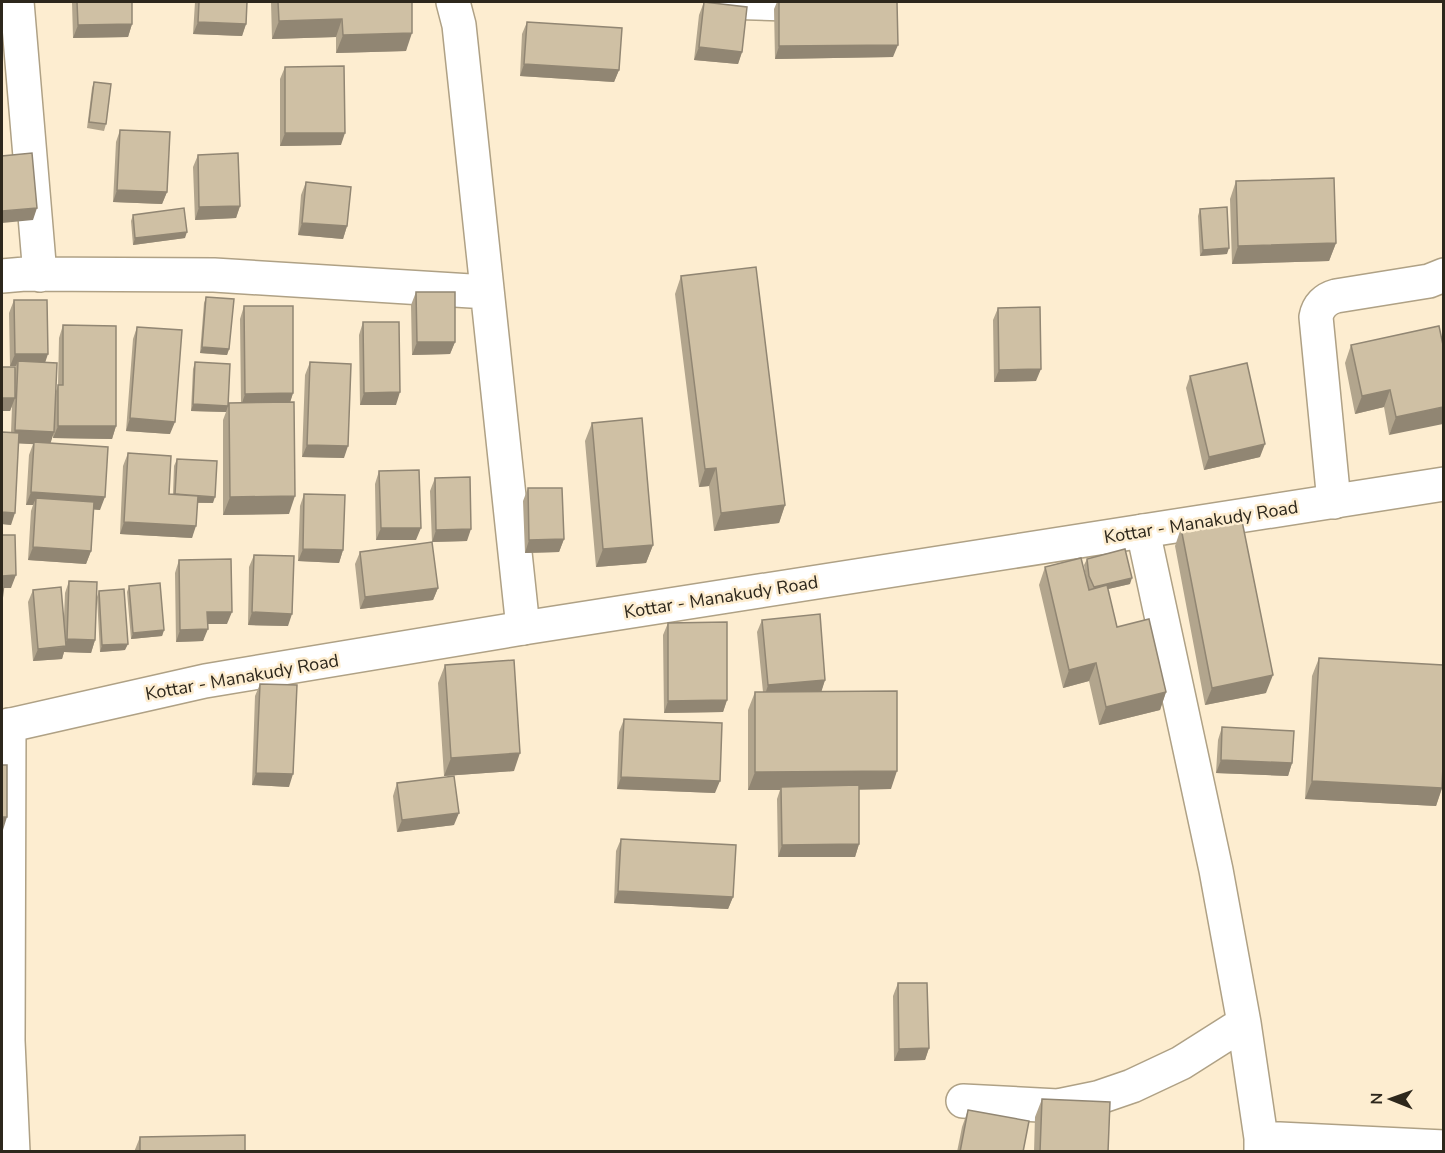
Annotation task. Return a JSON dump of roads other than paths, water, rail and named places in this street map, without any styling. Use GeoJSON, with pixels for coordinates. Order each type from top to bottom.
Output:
{"type":"FeatureCollection","features":[{"type":"Feature","properties":{"kind":"street"},"geometry":{"type":"LineString","coordinates":[[17,2],[40,275]]}},
{"type":"Feature","properties":{"kind":"street"},"geometry":{"type":"LineString","coordinates":[[453,2],[459,25],[523,628]]}},
{"type":"Feature","properties":{"kind":"street"},"geometry":{"type":"LineString","coordinates":[[723,2],[828,5]]}},
{"type":"Feature","properties":{"kind":"street"},"geometry":{"type":"LineString","coordinates":[[2,276],[214,275],[487,292]]}},
{"type":"Feature","properties":{"kind":"street"},"geometry":{"type":"LineString","coordinates":[[1334,502],[1316,317],[1318,310],[1329,298],[1336,296],[1429,281],[1443,275]]}},
{"type":"Feature","properties":{"kind":"street","name":"Kottar - Manakudy Road"},"geometry":{"type":"LineString","coordinates":[[5,726],[205,681],[523,628],[1443,484]]}},
{"type":"Feature","properties":{"kind":"street"},"geometry":{"type":"LineString","coordinates":[[1143,531],[1216,870],[1244,1023],[1261,1145],[1443,1147]]}},
{"type":"Feature","properties":{"kind":"street"},"geometry":{"type":"LineString","coordinates":[[5,726],[8,1041],[6,1082],[13,1152]]}},
{"type":"Feature","properties":{"kind":"street"},"geometry":{"type":"LineString","coordinates":[[963,1101],[1058,1106],[1097,1098],[1132,1086],[1181,1063],[1244,1023]]}}]}
